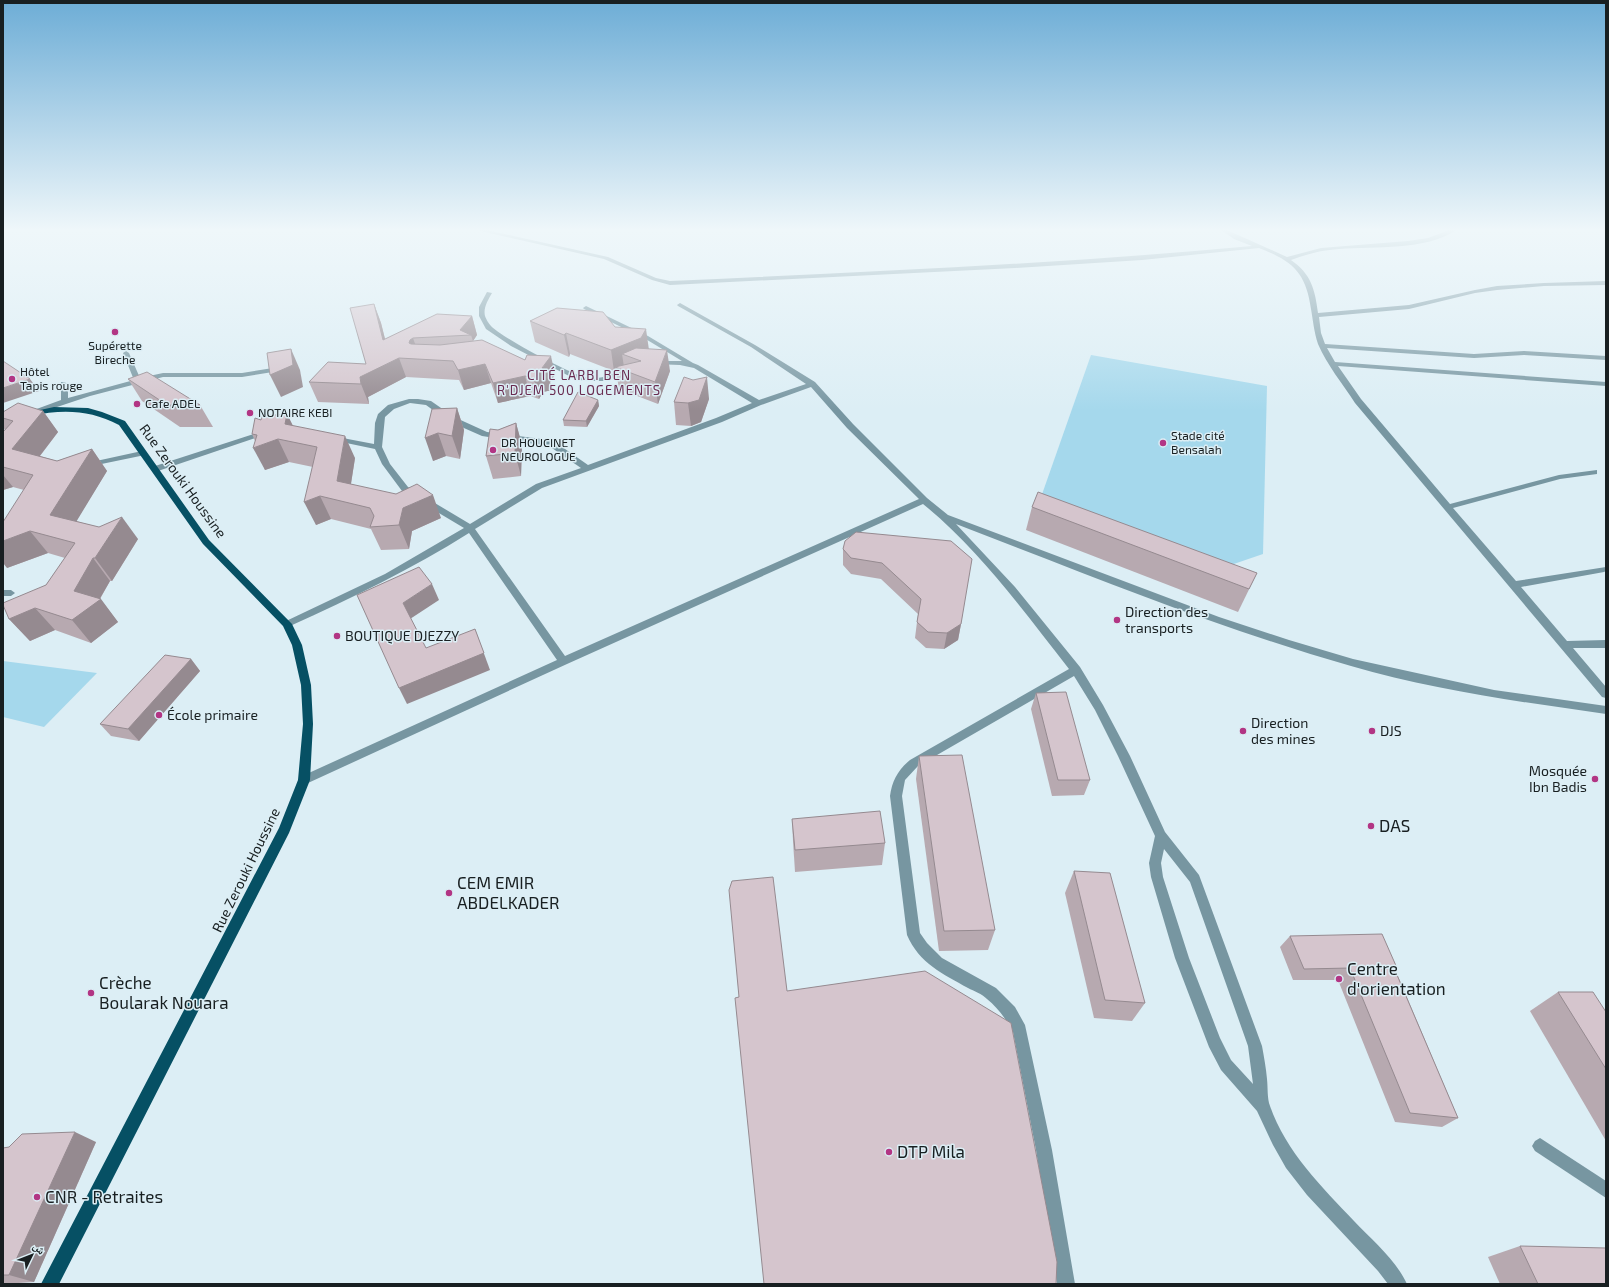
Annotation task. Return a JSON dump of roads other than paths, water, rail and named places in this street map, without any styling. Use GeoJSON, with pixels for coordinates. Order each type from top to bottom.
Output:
{"type":"FeatureCollection","features":[{"type":"Feature","properties":{"kind":"main road","name":"Rue Zerouki Houssine"},"geometry":{"type":"LineString","coordinates":[[21,416],[46,410],[90,410],[108,415],[122,422],[142,453],[206,542],[287,624],[297,645],[306,685],[308,724],[304,780],[285,829],[50,1284]]}},
{"type":"Feature","properties":{"kind":"street"},"geometry":{"type":"LineString","coordinates":[[1309,290],[1314,315],[1323,346],[1332,364],[1366,412],[1606,694]]}},
{"type":"Feature","properties":{"kind":"street"},"geometry":{"type":"LineString","coordinates":[[1314,315],[1407,308],[1485,290]]}},
{"type":"Feature","properties":{"kind":"street"},"geometry":{"type":"LineString","coordinates":[[489,293],[483,303],[481,313],[488,327],[523,349],[576,376],[588,380],[603,380],[636,367]]}},
{"type":"Feature","properties":{"kind":"street"},"geometry":{"type":"LineString","coordinates":[[680,305],[753,346],[812,384],[850,426],[924,500],[945,517],[1012,589],[1076,670],[1099,708],[1120,749],[1161,836],[1195,879],[1254,1046],[1259,1067],[1262,1106]]}},
{"type":"Feature","properties":{"kind":"street"},"geometry":{"type":"LineString","coordinates":[[586,308],[646,337],[758,403]]}},
{"type":"Feature","properties":{"kind":"street"},"geometry":{"type":"LineString","coordinates":[[1323,346],[1474,356],[1524,353],[1606,358]]}},
{"type":"Feature","properties":{"kind":"street"},"geometry":{"type":"LineString","coordinates":[[510,353],[523,349]]}},
{"type":"Feature","properties":{"kind":"street"},"geometry":{"type":"LineString","coordinates":[[126,354],[138,381]]}},
{"type":"Feature","properties":{"kind":"street"},"geometry":{"type":"LineString","coordinates":[[648,364],[674,363],[696,366]]}},
{"type":"Feature","properties":{"kind":"street"},"geometry":{"type":"LineString","coordinates":[[1332,364],[1606,384]]}},
{"type":"Feature","properties":{"kind":"street"},"geometry":{"type":"LineString","coordinates":[[21,416],[64,402],[163,375],[242,375],[279,369]]}},
{"type":"Feature","properties":{"kind":"street"},"geometry":{"type":"LineString","coordinates":[[64,384],[64,402]]}},
{"type":"Feature","properties":{"kind":"street"},"geometry":{"type":"LineString","coordinates":[[287,624],[388,577],[452,540],[514,499],[539,486],[812,384]]}},
{"type":"Feature","properties":{"kind":"street"},"geometry":{"type":"LineString","coordinates":[[562,661],[470,528],[405,489],[386,464],[378,447],[381,416],[385,411],[400,403],[418,401],[428,404],[451,419],[485,434],[542,441],[552,444],[586,468]]}},
{"type":"Feature","properties":{"kind":"street"},"geometry":{"type":"LineString","coordinates":[[155,470],[276,431]]}},
{"type":"Feature","properties":{"kind":"street"},"geometry":{"type":"LineString","coordinates":[[330,436],[378,447]]}},
{"type":"Feature","properties":{"kind":"street"},"geometry":{"type":"LineString","coordinates":[[82,466],[142,453]]}},
{"type":"Feature","properties":{"kind":"street"},"geometry":{"type":"LineString","coordinates":[[1447,507],[1559,477],[1594,472]]}},
{"type":"Feature","properties":{"kind":"street"},"geometry":{"type":"LineString","coordinates":[[304,780],[562,661],[924,500]]}},
{"type":"Feature","properties":{"kind":"street"},"geometry":{"type":"LineString","coordinates":[[945,517],[1216,619],[1286,643],[1353,663],[1487,693],[1606,710]]}},
{"type":"Feature","properties":{"kind":"street"},"geometry":{"type":"LineString","coordinates":[[1513,585],[1604,569]]}},
{"type":"Feature","properties":{"kind":"street"},"geometry":{"type":"LineString","coordinates":[[1564,645],[1606,644]]}},
{"type":"Feature","properties":{"kind":"street"},"geometry":{"type":"LineString","coordinates":[[1066,1284],[1044,1150],[1020,1030],[1010,1012],[992,993],[937,962],[922,948],[914,935],[896,796],[899,779],[903,772],[914,763],[1076,670]]}},
{"type":"Feature","properties":{"kind":"street"},"geometry":{"type":"LineString","coordinates":[[1161,836],[1155,863],[1157,877],[1182,958],[1214,1042],[1226,1065],[1262,1106],[1278,1140],[1292,1162],[1313,1189],[1384,1265],[1398,1284]]}},
{"type":"Feature","properties":{"kind":"street"},"geometry":{"type":"LineString","coordinates":[[1540,1146],[1606,1190]]}},
{"type":"Feature","properties":{"kind":"place","name":"Supérette Bireche"},"geometry":{"type":"Point","coordinates":[115,332]}},
{"type":"Feature","properties":{"kind":"place","name":"Hôtel Tapis rouge"},"geometry":{"type":"Point","coordinates":[12,379]}},
{"type":"Feature","properties":{"kind":"place","name":"Cafe ADEL"},"geometry":{"type":"Point","coordinates":[137,404]}},
{"type":"Feature","properties":{"kind":"place","name":"NOTAIRE KEBI"},"geometry":{"type":"Point","coordinates":[250,413]}},
{"type":"Feature","properties":{"kind":"place","name":"Stade cité Bensalah"},"geometry":{"type":"Point","coordinates":[1163,443]}},
{"type":"Feature","properties":{"kind":"place","name":"DR HOUCINET NEUROLOGUE"},"geometry":{"type":"Point","coordinates":[493,450]}},
{"type":"Feature","properties":{"kind":"place","name":"Direction des transports"},"geometry":{"type":"Point","coordinates":[1117,620]}},
{"type":"Feature","properties":{"kind":"place","name":"BOUTIQUE DJEZZY"},"geometry":{"type":"Point","coordinates":[337,636]}},
{"type":"Feature","properties":{"kind":"place","name":"École primaire"},"geometry":{"type":"Point","coordinates":[159,715]}},
{"type":"Feature","properties":{"kind":"place","name":"Direction des mines"},"geometry":{"type":"Point","coordinates":[1243,731]}},
{"type":"Feature","properties":{"kind":"place","name":"DJS"},"geometry":{"type":"Point","coordinates":[1372,731]}},
{"type":"Feature","properties":{"kind":"place","name":"Mosquée Ibn Badis"},"geometry":{"type":"Point","coordinates":[1595,779]}},
{"type":"Feature","properties":{"kind":"place","name":"DAS"},"geometry":{"type":"Point","coordinates":[1371,826]}},
{"type":"Feature","properties":{"kind":"place","name":"CEM EMIR ABDELKADER"},"geometry":{"type":"Point","coordinates":[449,893]}},
{"type":"Feature","properties":{"kind":"place","name":"Centre d'orientation"},"geometry":{"type":"Point","coordinates":[1339,979]}},
{"type":"Feature","properties":{"kind":"place","name":"Crèche Boularak Nouara"},"geometry":{"type":"Point","coordinates":[91,993]}},
{"type":"Feature","properties":{"kind":"place","name":"DTP Mila"},"geometry":{"type":"Point","coordinates":[889,1152]}},
{"type":"Feature","properties":{"kind":"place","name":"CNR - Retraites"},"geometry":{"type":"Point","coordinates":[37,1197]}},
{"type":"Feature","properties":{"kind":"district","name":"CITÉ LARBI BEN R'DJEM 500 LOGEMENTS"},"geometry":{"type":"Point","coordinates":[579,382]}}]}
